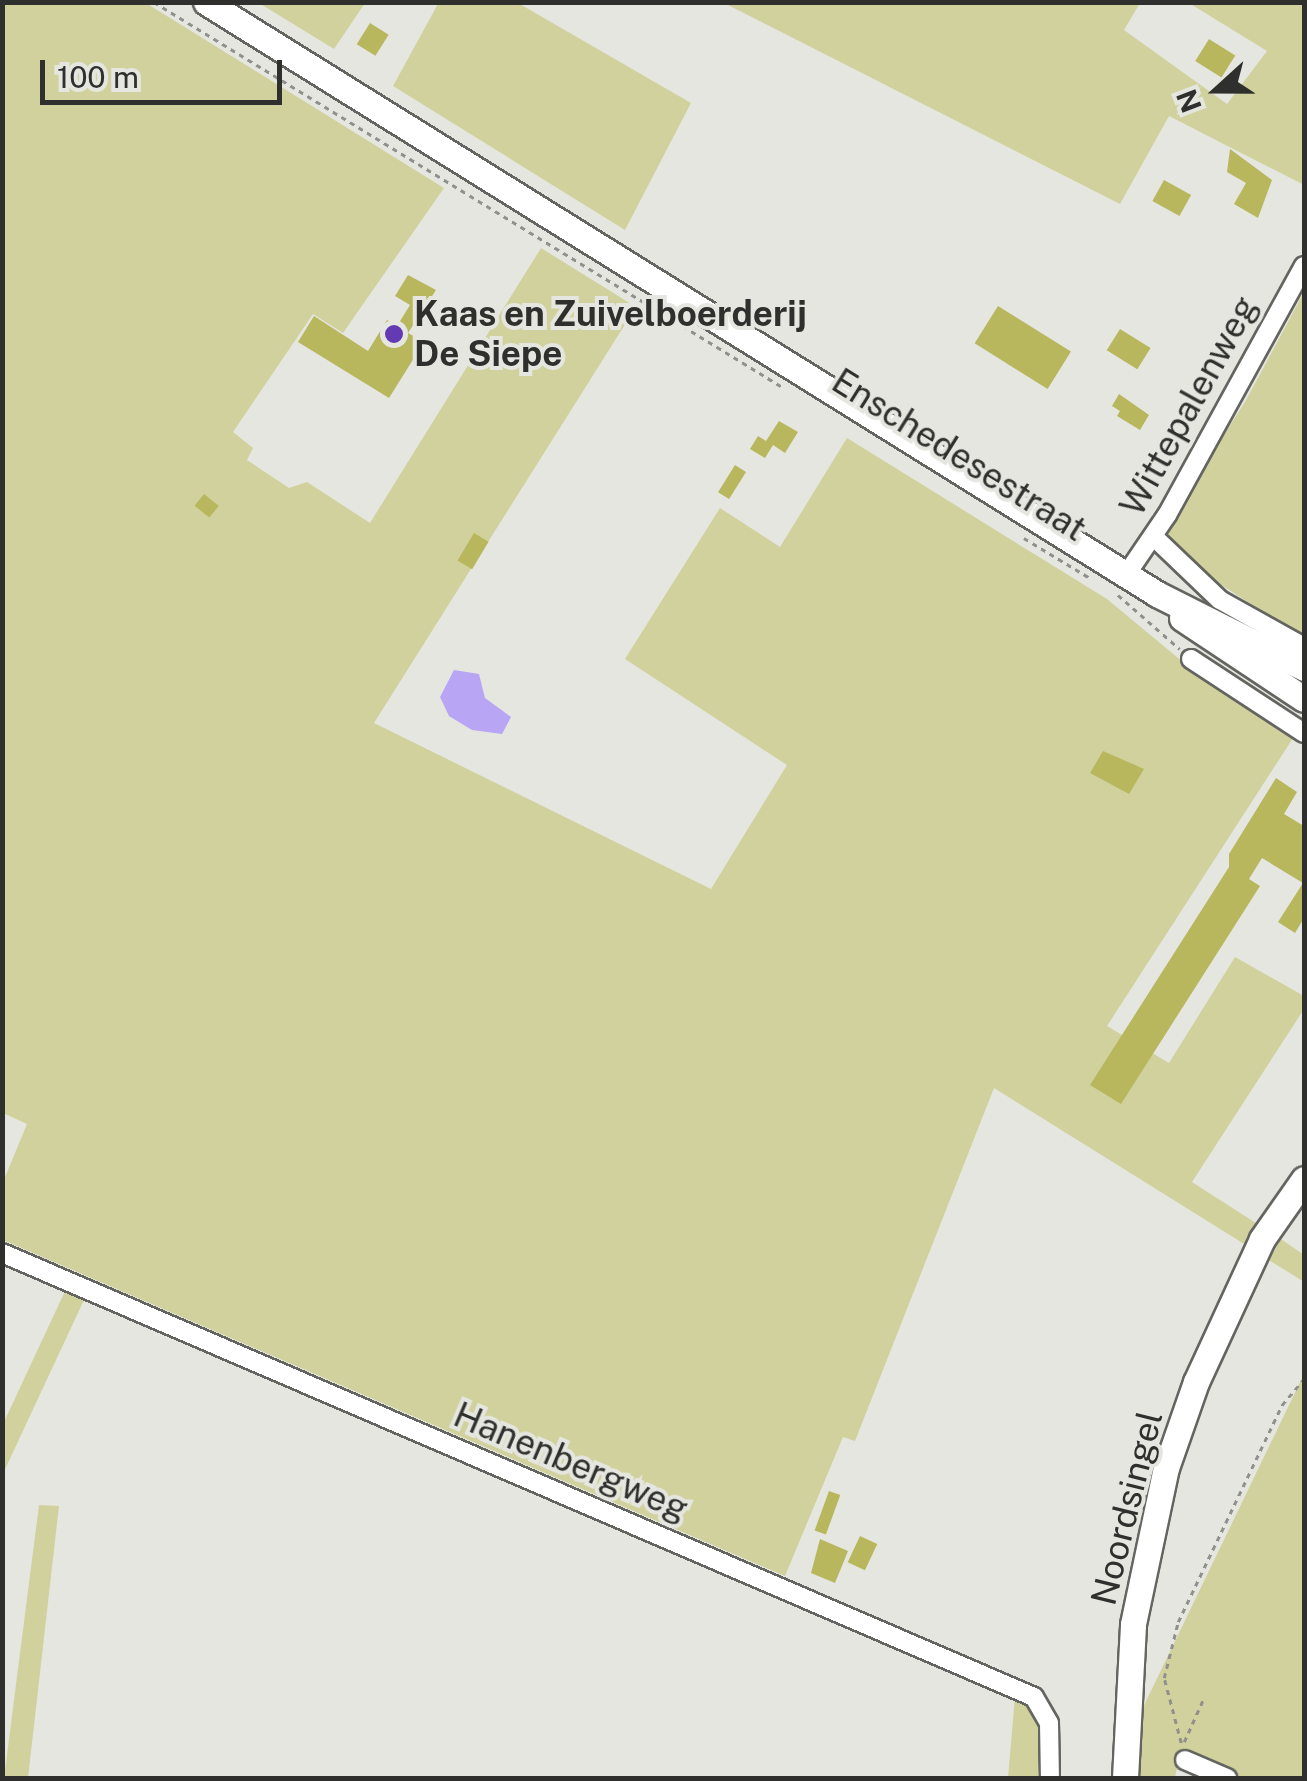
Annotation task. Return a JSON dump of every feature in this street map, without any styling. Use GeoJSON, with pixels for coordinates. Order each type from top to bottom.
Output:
{"type":"FeatureCollection","features":[{"type":"Feature","properties":{"kind":"street","name":"Enschedesestraat"},"geometry":{"type":"LineString","coordinates":[[209,4],[1121,584],[1157,594],[1304,668]]}},
{"type":"Feature","properties":{"kind":"street","name":"Wittepalenweg"},"geometry":{"type":"LineString","coordinates":[[1121,584],[1154,537],[1304,266]]}},
{"type":"Feature","properties":{"kind":"street"},"geometry":{"type":"LineString","coordinates":[[1154,537],[1220,600],[1304,647]]}},
{"type":"Feature","properties":{"kind":"street","name":"Enschedesestraat"},"geometry":{"type":"LineString","coordinates":[[1157,594],[1214,642],[1304,699]]}},
{"type":"Feature","properties":{"kind":"street"},"geometry":{"type":"LineString","coordinates":[[1192,659],[1304,733]]}},
{"type":"Feature","properties":{"kind":"street","name":"Noordsingel"},"geometry":{"type":"LineString","coordinates":[[1125,1778],[1133,1624],[1152,1525],[1196,1382],[1252,1268],[1262,1239],[1304,1179]]}},
{"type":"Feature","properties":{"kind":"street","name":"Hanenbergweg"},"geometry":{"type":"LineString","coordinates":[[2,1253],[1034,1697],[1049,1722],[1050,1778]]}},
{"type":"Feature","properties":{"kind":"street"},"geometry":{"type":"LineString","coordinates":[[1185,1760],[1227,1778]]}},
{"type":"Feature","properties":{"kind":"path","name":"Enschedesestraat"},"geometry":{"type":"LineString","coordinates":[[154,2],[799,397]]}},
{"type":"Feature","properties":{"kind":"path","name":"Enschedesestraat"},"geometry":{"type":"LineString","coordinates":[[1013,529],[1100,584]]}},
{"type":"Feature","properties":{"kind":"path"},"geometry":{"type":"LineString","coordinates":[[1121,584],[1192,659]]}},
{"type":"Feature","properties":{"kind":"path"},"geometry":{"type":"LineString","coordinates":[[1202,1700],[1182,1748],[1164,1678],[1178,1622],[1282,1405],[1304,1379]]}},
{"type":"Feature","properties":{"kind":"green space"},"geometry":{"type":"Polygon","coordinates":[[[439,2],[518,3],[691,103],[625,230],[393,86],[439,2]]]}},
{"type":"Feature","properties":{"kind":"green space"},"geometry":{"type":"Polygon","coordinates":[[[3,3],[146,3],[444,188],[343,333],[313,314],[233,432],[253,448],[247,460],[289,488],[307,482],[370,523],[541,248],[636,307],[374,723],[711,889],[787,765],[625,659],[720,508],[780,547],[847,438],[1107,599],[1201,677],[1295,735],[1107,1026],[1169,1063],[1235,957],[1304,996],[1304,1009],[1192,1182],[1262,1227],[1249,1247],[994,1088],[855,1441],[843,1437],[785,1576],[3,1240],[3,1182],[27,1124],[3,1113],[3,3]]]}},
{"type":"Feature","properties":{"kind":"green space"},"geometry":{"type":"Polygon","coordinates":[[[259,3],[365,3],[334,49],[259,3]]]}},
{"type":"Feature","properties":{"kind":"green space"},"geometry":{"type":"Polygon","coordinates":[[[724,3],[1140,3],[1124,30],[1227,104],[1267,51],[1189,3],[1304,3],[1304,185],[1169,116],[1120,204],[724,3]]]}},
{"type":"Feature","properties":{"kind":"green space"},"geometry":{"type":"Polygon","coordinates":[[[1304,292],[1304,638],[1192,566],[1164,528],[1245,402],[1304,292]]]}},
{"type":"Feature","properties":{"kind":"green space"},"geometry":{"type":"Polygon","coordinates":[[[1281,1239],[1304,1255],[1304,1282],[1269,1260],[1281,1239]]]}},
{"type":"Feature","properties":{"kind":"green space"},"geometry":{"type":"Polygon","coordinates":[[[66,1289],[85,1298],[3,1475],[2,1426],[66,1289]]]}},
{"type":"Feature","properties":{"kind":"green space"},"geometry":{"type":"Polygon","coordinates":[[[1304,1374],[1304,1778],[1237,1778],[1180,1752],[1175,1778],[1136,1778],[1135,1724],[1304,1374]]]}},
{"type":"Feature","properties":{"kind":"green space"},"geometry":{"type":"Polygon","coordinates":[[[39,1505],[59,1506],[28,1778],[4,1778],[39,1505]]]}},
{"type":"Feature","properties":{"kind":"green space"},"geometry":{"type":"Polygon","coordinates":[[[1015,1696],[1031,1703],[1038,1715],[1040,1778],[1008,1778],[1015,1696]]]}},
{"type":"Feature","properties":{"kind":"shaded area"},"geometry":{"type":"Polygon","coordinates":[[[454,670],[479,674],[485,698],[511,717],[502,734],[472,730],[449,716],[440,697],[454,670]]]}},
{"type":"Feature","properties":{"kind":"building"},"geometry":{"type":"Polygon","coordinates":[[[370,23],[389,35],[375,56],[357,44],[370,23]]]}},
{"type":"Feature","properties":{"kind":"building"},"geometry":{"type":"Polygon","coordinates":[[[1209,39],[1235,55],[1222,77],[1195,61],[1209,39]]]}},
{"type":"Feature","properties":{"kind":"building"},"geometry":{"type":"Polygon","coordinates":[[[1230,149],[1272,180],[1258,218],[1234,204],[1246,183],[1227,172],[1230,149]]]}},
{"type":"Feature","properties":{"kind":"building"},"geometry":{"type":"Polygon","coordinates":[[[1164,180],[1191,195],[1179,216],[1152,201],[1164,180]]]}},
{"type":"Feature","properties":{"kind":"building"},"geometry":{"type":"Polygon","coordinates":[[[408,275],[436,290],[408,333],[424,342],[389,398],[298,342],[314,316],[368,351],[387,320],[397,326],[410,305],[395,296],[408,275]]]}},
{"type":"Feature","properties":{"kind":"building"},"geometry":{"type":"Polygon","coordinates":[[[998,306],[1071,352],[1048,389],[975,343],[998,306]]]}},
{"type":"Feature","properties":{"kind":"building"},"geometry":{"type":"Polygon","coordinates":[[[1120,329],[1151,348],[1137,369],[1107,350],[1120,329]]]}},
{"type":"Feature","properties":{"kind":"building"},"geometry":{"type":"Polygon","coordinates":[[[1119,394],[1149,415],[1140,430],[1117,416],[1120,411],[1112,406],[1119,394]]]}},
{"type":"Feature","properties":{"kind":"building"},"geometry":{"type":"Polygon","coordinates":[[[779,421],[798,432],[785,453],[773,445],[765,458],[750,449],[758,436],[766,441],[779,421]]]}},
{"type":"Feature","properties":{"kind":"building"},"geometry":{"type":"Polygon","coordinates":[[[735,465],[746,472],[729,499],[718,492],[735,465]]]}},
{"type":"Feature","properties":{"kind":"building"},"geometry":{"type":"Polygon","coordinates":[[[204,494],[219,506],[209,518],[195,506],[204,494]]]}},
{"type":"Feature","properties":{"kind":"building"},"geometry":{"type":"Polygon","coordinates":[[[474,533],[489,542],[472,569],[458,560],[474,533]]]}},
{"type":"Feature","properties":{"kind":"building"},"geometry":{"type":"Polygon","coordinates":[[[1103,751],[1144,769],[1129,794],[1090,773],[1103,751]]]}},
{"type":"Feature","properties":{"kind":"building"},"geometry":{"type":"Polygon","coordinates":[[[1276,778],[1297,792],[1284,814],[1304,826],[1304,918],[1295,933],[1278,922],[1303,883],[1262,858],[1249,879],[1260,886],[1121,1104],[1090,1085],[1229,867],[1229,854],[1276,778]]]}},
{"type":"Feature","properties":{"kind":"building"},"geometry":{"type":"Polygon","coordinates":[[[829,1491],[840,1495],[826,1535],[815,1530],[829,1491]]]}},
{"type":"Feature","properties":{"kind":"building"},"geometry":{"type":"Polygon","coordinates":[[[860,1536],[877,1544],[865,1570],[848,1562],[860,1536]]]}},
{"type":"Feature","properties":{"kind":"building"},"geometry":{"type":"Polygon","coordinates":[[[820,1539],[848,1551],[835,1583],[811,1573],[820,1539]]]}},
{"type":"Feature","properties":{"kind":"place","name":"Kaas en Zuivelboerderij De Siepe"},"geometry":{"type":"Point","coordinates":[394,334]}}]}
